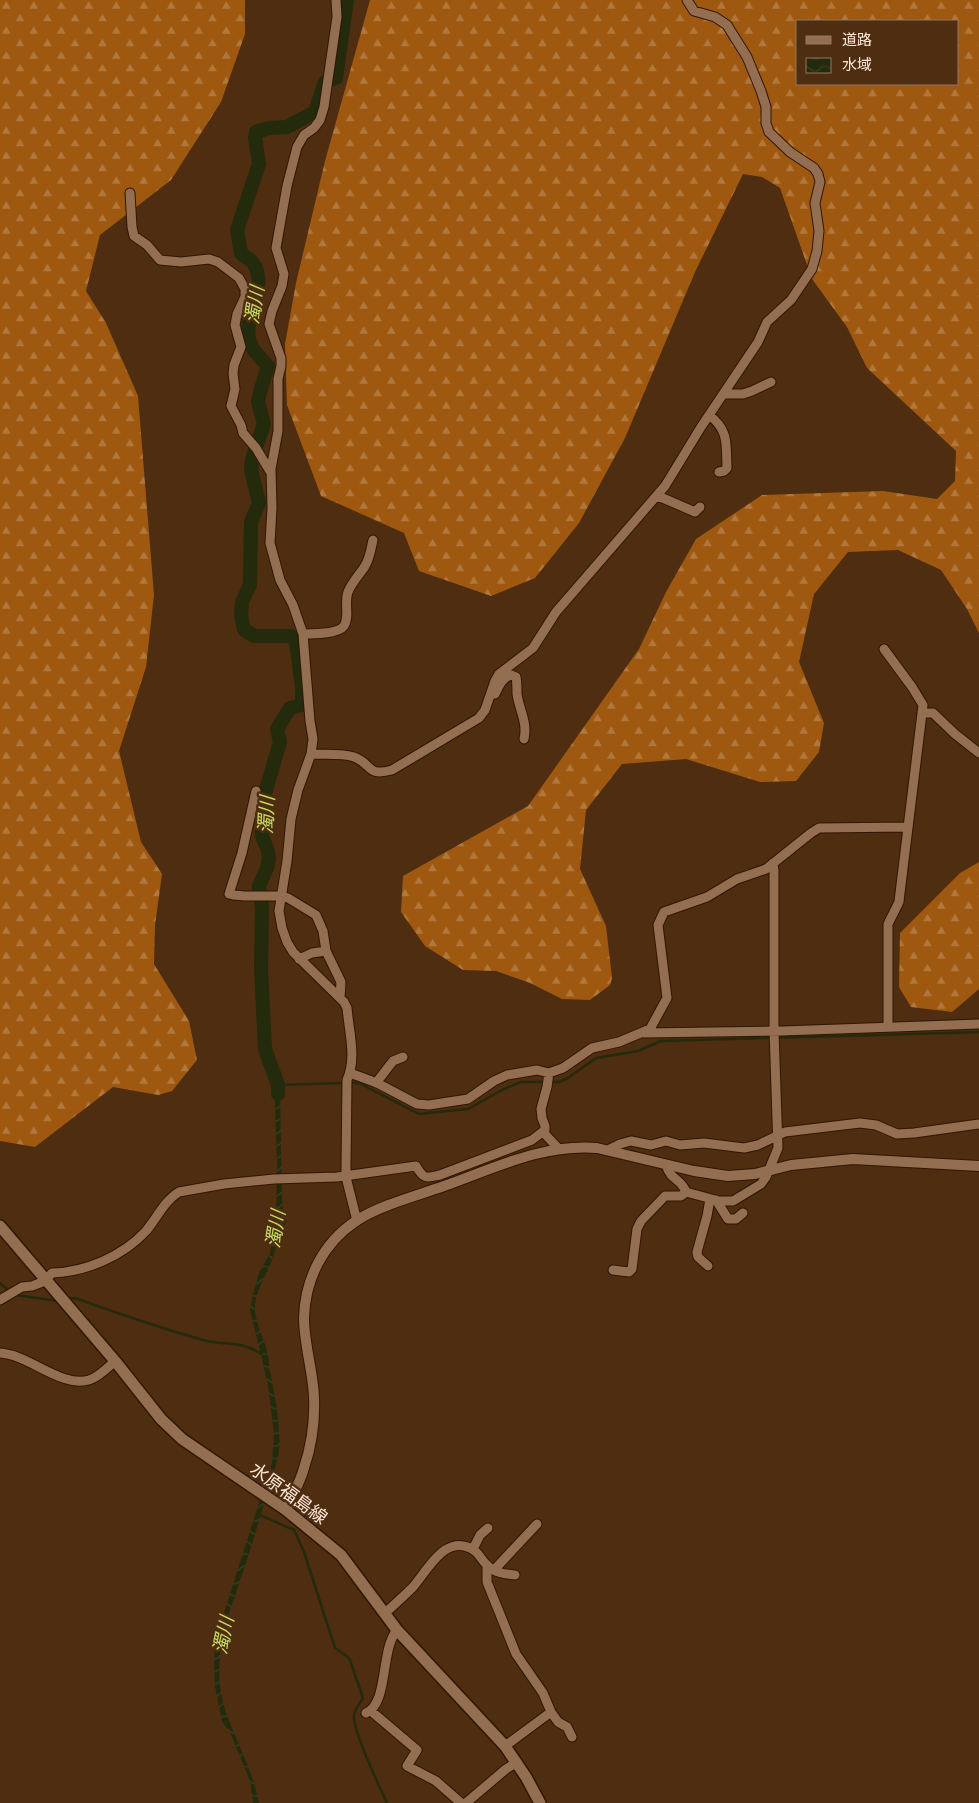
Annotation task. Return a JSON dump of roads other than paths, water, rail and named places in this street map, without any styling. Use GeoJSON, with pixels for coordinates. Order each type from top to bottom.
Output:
{"type":"FeatureCollection","features":[{"type":"Feature","properties":{"kind":"main road","name":"水原福島線"},"geometry":{"type":"LineString","coordinates":[[0,1226],[115,1361],[161,1420],[182,1439],[286,1510],[341,1555],[397,1630],[505,1746],[540,1803]]}},
{"type":"Feature","properties":{"kind":"street"},"geometry":{"type":"LineString","coordinates":[[336,0],[337,17],[324,107],[320,120],[314,128],[304,135],[297,147],[276,248],[284,274],[269,324],[281,358],[278,431],[272,473],[270,543],[280,580],[293,604],[303,634],[313,739],[311,754],[298,790],[291,820],[279,911],[287,942],[299,959],[340,998],[347,1008],[352,1049],[348,1081],[346,1177],[356,1220]]}},
{"type":"Feature","properties":{"kind":"street"},"geometry":{"type":"LineString","coordinates":[[311,754],[353,757],[374,772],[380,773],[392,770],[479,718],[485,710],[499,674],[530,652],[556,612],[658,496],[741,365],[758,342],[767,322],[791,300],[812,269],[817,251],[819,231],[815,203],[820,182],[818,174],[814,168],[790,152],[770,132],[766,123],[766,107],[761,91],[747,57],[727,25],[715,17],[694,11],[687,0]]}},
{"type":"Feature","properties":{"kind":"street"},"geometry":{"type":"LineString","coordinates":[[130,194],[134,236],[147,245],[160,260],[182,262],[210,259],[218,262],[239,278],[245,288],[245,297],[237,314],[235,325],[241,346],[232,374],[235,389],[231,406],[241,425],[242,433],[256,448],[272,473]]}},
{"type":"Feature","properties":{"kind":"street"},"geometry":{"type":"LineString","coordinates":[[724,394],[743,394],[771,382]]}},
{"type":"Feature","properties":{"kind":"street"},"geometry":{"type":"LineString","coordinates":[[709,415],[724,429],[727,468],[719,472]]}},
{"type":"Feature","properties":{"kind":"street"},"geometry":{"type":"LineString","coordinates":[[658,496],[695,512],[700,507]]}},
{"type":"Feature","properties":{"kind":"street"},"geometry":{"type":"LineString","coordinates":[[303,634],[328,633],[339,630],[344,626],[346,619],[345,603],[348,591],[366,565],[374,540]]}},
{"type":"Feature","properties":{"kind":"street"},"geometry":{"type":"LineString","coordinates":[[884,649],[923,705],[900,893],[888,924],[888,1026]]}},
{"type":"Feature","properties":{"kind":"street"},"geometry":{"type":"LineString","coordinates":[[488,701],[493,698],[502,681],[507,676],[516,677],[525,724],[524,739]]}},
{"type":"Feature","properties":{"kind":"street"},"geometry":{"type":"LineString","coordinates":[[922,713],[933,713],[954,734],[979,753]]}},
{"type":"Feature","properties":{"kind":"street"},"geometry":{"type":"LineString","coordinates":[[256,791],[242,854],[229,894],[281,896],[288,898],[316,915],[323,931],[326,951],[341,982],[340,998]]}},
{"type":"Feature","properties":{"kind":"street"},"geometry":{"type":"LineString","coordinates":[[0,1300],[22,1287],[32,1286],[45,1281],[52,1274],[82,1269],[116,1254],[146,1231],[173,1196],[179,1192],[274,1178],[346,1177],[416,1166],[428,1178],[532,1140],[543,1132],[545,1126],[541,1109],[548,1080],[592,1048],[619,1042],[650,1029],[667,998],[658,925],[664,912],[707,897],[737,879],[766,868],[819,828],[908,827]]}},
{"type":"Feature","properties":{"kind":"street"},"geometry":{"type":"LineString","coordinates":[[666,1165],[669,1174],[681,1183],[686,1192],[713,1200],[733,1202],[761,1184],[766,1177],[778,1148],[773,863]]}},
{"type":"Feature","properties":{"kind":"street"},"geometry":{"type":"LineString","coordinates":[[299,959],[312,953],[326,951]]}},
{"type":"Feature","properties":{"kind":"street"},"geometry":{"type":"LineString","coordinates":[[644,1033],[775,1036],[888,1026],[979,1024]]}},
{"type":"Feature","properties":{"kind":"street"},"geometry":{"type":"LineString","coordinates":[[376,1083],[393,1061],[403,1057]]}},
{"type":"Feature","properties":{"kind":"street"},"geometry":{"type":"LineString","coordinates":[[348,1081],[376,1083],[417,1104],[429,1105],[468,1099],[494,1080],[507,1075],[537,1070],[548,1080]]}},
{"type":"Feature","properties":{"kind":"street"},"geometry":{"type":"LineString","coordinates":[[608,1150],[631,1141],[651,1145],[666,1141],[680,1145],[704,1143],[744,1148],[758,1145],[785,1132],[860,1123],[876,1125],[897,1134],[979,1124]]}},
{"type":"Feature","properties":{"kind":"street"},"geometry":{"type":"LineString","coordinates":[[543,1132],[558,1148]]}},
{"type":"Feature","properties":{"kind":"street"},"geometry":{"type":"LineString","coordinates":[[286,1510],[304,1468],[312,1424],[314,1397],[304,1319],[306,1298],[312,1277],[323,1254],[338,1235],[356,1220],[520,1157],[558,1148],[582,1147],[608,1150],[666,1165],[728,1176],[755,1174],[791,1165],[853,1160],[979,1166]]}},
{"type":"Feature","properties":{"kind":"street"},"geometry":{"type":"LineString","coordinates":[[612,1270],[629,1272],[632,1269],[641,1221],[660,1199],[665,1196],[681,1196],[686,1192]]}},
{"type":"Feature","properties":{"kind":"street"},"geometry":{"type":"LineString","coordinates":[[713,1200],[728,1219],[736,1218],[743,1213]]}},
{"type":"Feature","properties":{"kind":"street"},"geometry":{"type":"LineString","coordinates":[[708,1266],[698,1257],[697,1252],[713,1200]]}},
{"type":"Feature","properties":{"kind":"street"},"geometry":{"type":"LineString","coordinates":[[0,1353],[10,1354],[66,1378],[80,1381],[99,1376],[115,1361]]}},
{"type":"Feature","properties":{"kind":"street"},"geometry":{"type":"LineString","coordinates":[[537,1524],[490,1568],[487,1582],[516,1654],[539,1686],[551,1712],[558,1722],[566,1727],[572,1737]]}},
{"type":"Feature","properties":{"kind":"street"},"geometry":{"type":"LineString","coordinates":[[473,1550],[480,1535],[488,1528]]}},
{"type":"Feature","properties":{"kind":"street"},"geometry":{"type":"LineString","coordinates":[[385,1614],[414,1586],[437,1556],[446,1549],[455,1546],[463,1546],[473,1550],[481,1556],[490,1568],[503,1574],[515,1575]]}},
{"type":"Feature","properties":{"kind":"street"},"geometry":{"type":"LineString","coordinates":[[397,1630],[393,1635],[385,1662],[377,1704],[369,1712],[417,1750],[407,1766],[436,1782],[461,1803]]}},
{"type":"Feature","properties":{"kind":"street"},"geometry":{"type":"LineString","coordinates":[[505,1746],[551,1712]]}},
{"type":"Feature","properties":{"kind":"street"},"geometry":{"type":"LineString","coordinates":[[466,1803],[506,1769],[516,1763]]}},
{"type":"Feature","properties":{"kind":"water","name":"濁川"},"geometry":{"type":"Polygon","coordinates":[[[274,1074],[280,1087],[282,1199],[287,1221],[258,1291],[255,1311],[269,1360],[279,1428],[279,1452],[225,1627],[219,1662],[220,1686],[225,1710],[249,1770],[259,1803],[253,1803],[250,1781],[230,1732],[222,1722],[215,1686],[214,1666],[215,1641],[272,1462],[274,1434],[268,1385],[250,1310],[259,1273],[270,1253],[276,1220],[277,1163],[274,1074]]]}},
{"type":"Feature","properties":{"kind":"waterway","name":"濁川"},"geometry":{"type":"LineString","coordinates":[[278,1094],[278,1085],[265,1049],[261,969],[262,908],[259,886],[269,859],[262,836],[263,800],[280,742],[277,729],[290,708],[302,705],[302,686],[296,642],[291,636],[255,636],[244,630],[241,615],[242,602],[250,585],[251,522],[259,503],[251,470],[252,459],[264,424],[258,402],[268,366],[254,350],[249,338],[248,329],[258,281],[253,263],[241,253],[237,230],[259,164],[256,132],[269,128],[287,127],[315,112],[325,82],[336,78],[347,0]]}},
{"type":"Feature","properties":{"kind":"waterway"},"geometry":{"type":"LineString","coordinates":[[550,1082],[559,1082],[568,1078],[596,1058],[638,1051],[661,1041],[979,1032]]}},
{"type":"Feature","properties":{"kind":"waterway"},"geometry":{"type":"LineString","coordinates":[[349,1083],[359,1083],[419,1114],[468,1109],[521,1082],[545,1082]]}},
{"type":"Feature","properties":{"kind":"waterway"},"geometry":{"type":"LineString","coordinates":[[278,1085],[344,1083]]}},
{"type":"Feature","properties":{"kind":"waterway"},"geometry":{"type":"LineString","coordinates":[[0,1283],[10,1292]]}},
{"type":"Feature","properties":{"kind":"waterway"},"geometry":{"type":"LineString","coordinates":[[15,1295],[58,1301]]}},
{"type":"Feature","properties":{"kind":"waterway"},"geometry":{"type":"LineString","coordinates":[[69,1299],[75,1298],[210,1342],[247,1347],[261,1354]]}},
{"type":"Feature","properties":{"kind":"waterway"},"geometry":{"type":"LineString","coordinates":[[260,1515],[294,1530],[304,1552],[335,1648],[350,1660],[363,1698],[355,1711],[355,1723],[367,1759],[387,1803]]}}]}
